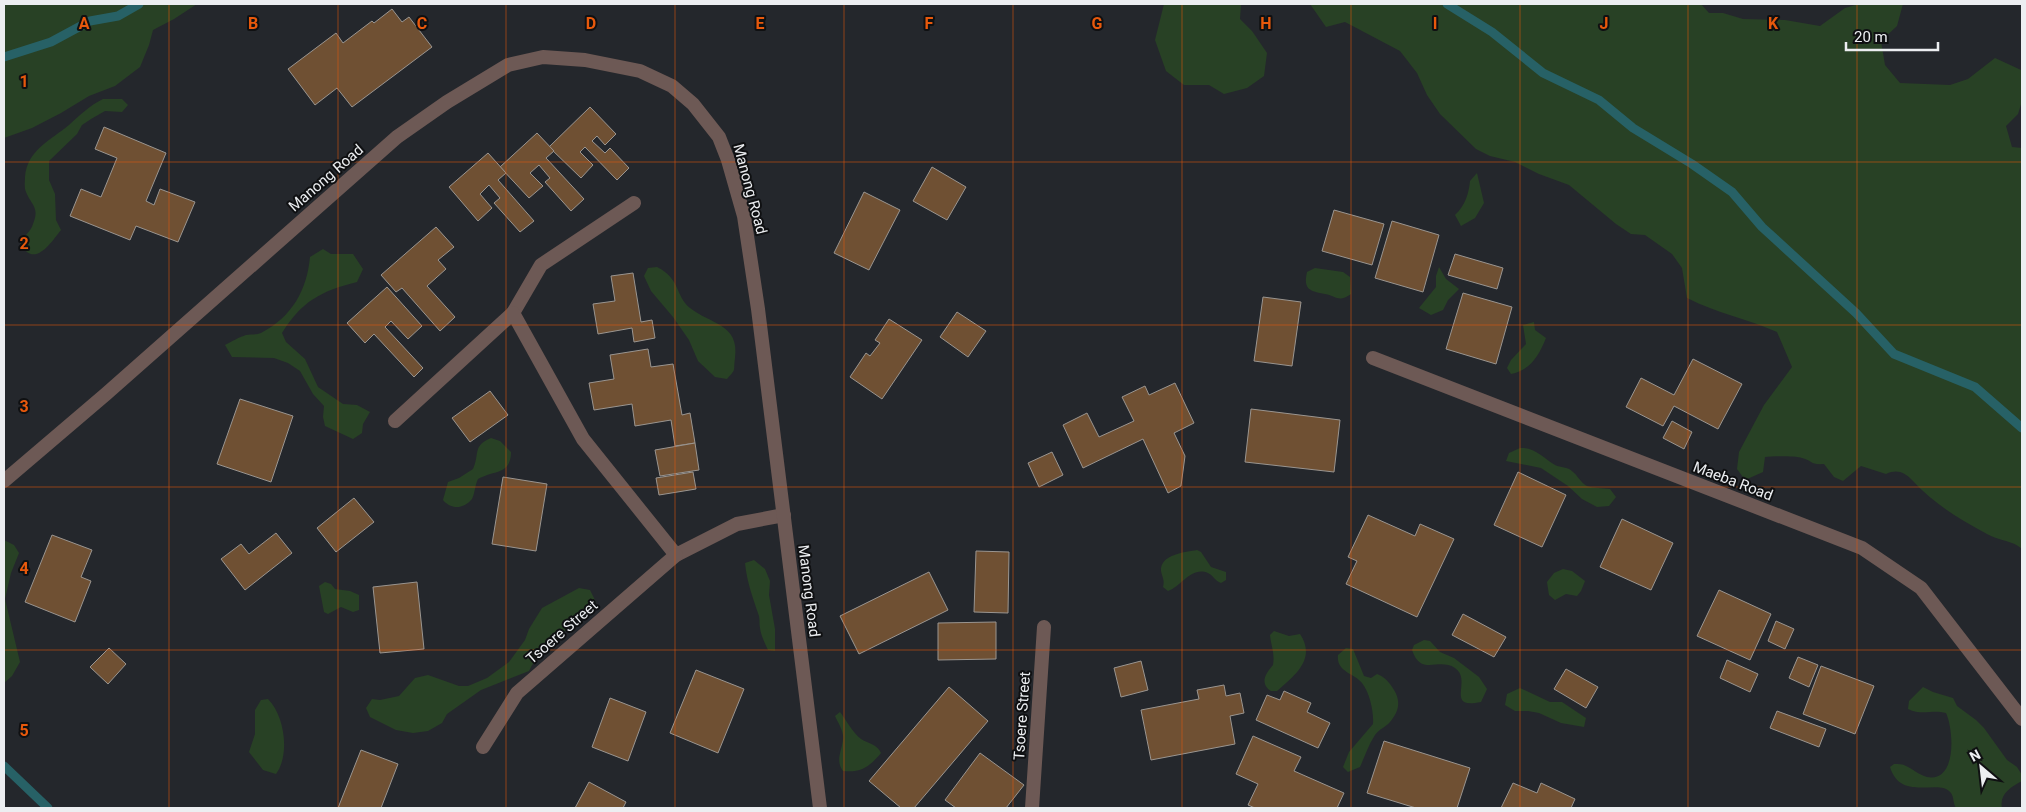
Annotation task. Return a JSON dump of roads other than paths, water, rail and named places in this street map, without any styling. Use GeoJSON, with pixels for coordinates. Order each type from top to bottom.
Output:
{"type":"FeatureCollection","features":[{"type":"Feature","properties":{"kind":"street","name":"Manong Road"},"geometry":{"type":"LineString","coordinates":[[4,481],[106,394],[397,137],[447,102],[508,65],[543,57],[585,60],[640,71],[672,86],[693,104],[719,137],[728,160],[744,216],[758,309],[820,808]]}},
{"type":"Feature","properties":{"kind":"street"},"geometry":{"type":"LineString","coordinates":[[395,421],[513,312],[541,265],[634,203]]}},
{"type":"Feature","properties":{"kind":"street"},"geometry":{"type":"LineString","coordinates":[[513,312],[583,439],[676,554]]}},
{"type":"Feature","properties":{"kind":"street","name":"Maeba Road"},"geometry":{"type":"LineString","coordinates":[[1373,358],[1862,548],[1921,588],[2022,718]]}},
{"type":"Feature","properties":{"kind":"street","name":"Tsoere Street"},"geometry":{"type":"LineString","coordinates":[[483,747],[517,693],[676,554],[737,524],[784,515]]}},
{"type":"Feature","properties":{"kind":"street","name":"Tsoere Street"},"geometry":{"type":"LineString","coordinates":[[1032,808],[1044,626]]}},
{"type":"Feature","properties":{"kind":"waterway"},"geometry":{"type":"LineString","coordinates":[[4,57],[51,42],[90,21],[118,16],[139,4]]}},
{"type":"Feature","properties":{"kind":"waterway"},"geometry":{"type":"LineString","coordinates":[[1447,4],[1492,32],[1543,73],[1599,100],[1633,128],[1692,164],[1732,192],[1762,227],[1856,313],[1894,354],[1975,387],[2022,428]]}},
{"type":"Feature","properties":{"kind":"waterway"},"geometry":{"type":"LineString","coordinates":[[4,766],[48,808]]}}]}
